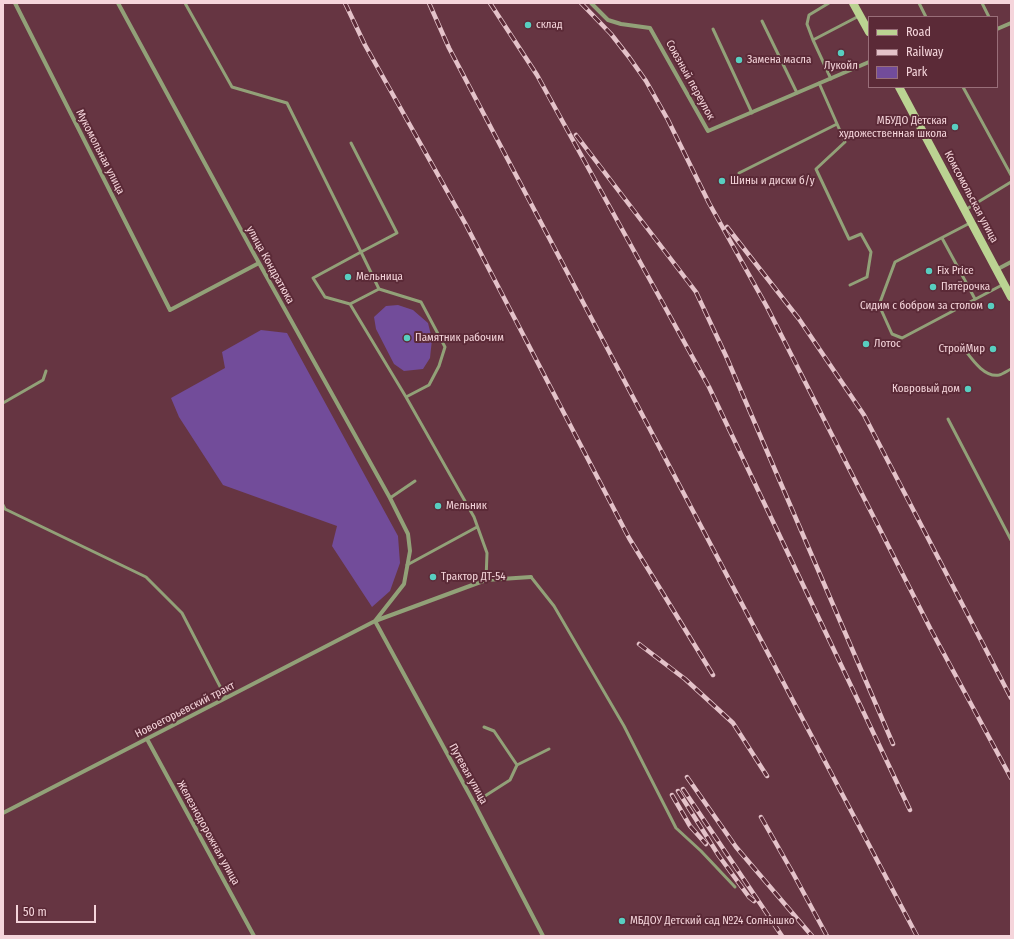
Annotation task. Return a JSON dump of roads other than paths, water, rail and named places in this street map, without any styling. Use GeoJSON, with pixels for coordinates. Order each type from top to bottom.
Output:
{"type":"FeatureCollection","features":[{"type":"Feature","properties":{"kind":"main road"},"geometry":{"type":"LineString","coordinates":[[853,3],[868,30]]}},
{"type":"Feature","properties":{"kind":"main road","name":"Комсомольская улица"},"geometry":{"type":"LineString","coordinates":[[900,88],[1011,297]]}},
{"type":"Feature","properties":{"kind":"street","name":"Мукомольная улица"},"geometry":{"type":"LineString","coordinates":[[15,3],[170,310],[259,263]]}},
{"type":"Feature","properties":{"kind":"street","name":"улица Кондратюка"},"geometry":{"type":"LineString","coordinates":[[118,3],[259,263],[390,498],[408,534]]}},
{"type":"Feature","properties":{"kind":"street","name":"Союзный переулок"},"geometry":{"type":"LineString","coordinates":[[591,3],[608,20],[621,24],[650,28],[708,131],[868,62]]}},
{"type":"Feature","properties":{"kind":"street"},"geometry":{"type":"LineString","coordinates":[[998,29],[1011,23]]}},
{"type":"Feature","properties":{"kind":"street"},"geometry":{"type":"LineString","coordinates":[[996,270],[1011,262]]}},
{"type":"Feature","properties":{"kind":"street","name":"Новоегорьевский тракт"},"geometry":{"type":"LineString","coordinates":[[375,621],[404,584],[410,551],[408,534]]}},
{"type":"Feature","properties":{"kind":"street","name":"Новоегорьевский тракт"},"geometry":{"type":"LineString","coordinates":[[3,813],[375,621],[486,580],[531,577]]}},
{"type":"Feature","properties":{"kind":"street","name":"Путевая улица"},"geometry":{"type":"LineString","coordinates":[[375,621],[474,803],[543,936]]}},
{"type":"Feature","properties":{"kind":"street","name":"Железнодорожная улица"},"geometry":{"type":"LineString","coordinates":[[147,739],[254,936]]}},
{"type":"Feature","properties":{"kind":"lane"},"geometry":{"type":"LineString","coordinates":[[185,3],[232,87],[287,103],[379,289]]}},
{"type":"Feature","properties":{"kind":"lane"},"geometry":{"type":"LineString","coordinates":[[829,3],[809,16],[807,24],[831,78]]}},
{"type":"Feature","properties":{"kind":"lane"},"geometry":{"type":"LineString","coordinates":[[920,3],[926,16]]}},
{"type":"Feature","properties":{"kind":"lane"},"geometry":{"type":"LineString","coordinates":[[982,3],[988,16]]}},
{"type":"Feature","properties":{"kind":"lane"},"geometry":{"type":"LineString","coordinates":[[813,40],[860,15]]}},
{"type":"Feature","properties":{"kind":"lane"},"geometry":{"type":"LineString","coordinates":[[762,21],[797,93]]}},
{"type":"Feature","properties":{"kind":"lane"},"geometry":{"type":"LineString","coordinates":[[713,29],[752,113]]}},
{"type":"Feature","properties":{"kind":"lane"},"geometry":{"type":"LineString","coordinates":[[819,83],[845,142],[816,169],[849,239],[861,234],[871,252],[867,277],[850,285]]}},
{"type":"Feature","properties":{"kind":"lane"},"geometry":{"type":"LineString","coordinates":[[964,88],[1011,176]]}},
{"type":"Feature","properties":{"kind":"lane"},"geometry":{"type":"LineString","coordinates":[[739,173],[837,124]]}},
{"type":"Feature","properties":{"kind":"lane"},"geometry":{"type":"LineString","coordinates":[[351,143],[397,233],[313,278],[325,297],[350,304],[379,289],[421,302],[445,348],[439,366],[429,385],[406,398]]}},
{"type":"Feature","properties":{"kind":"lane"},"geometry":{"type":"LineString","coordinates":[[965,210],[1011,182]]}},
{"type":"Feature","properties":{"kind":"lane"},"geometry":{"type":"LineString","coordinates":[[972,222],[895,262],[879,305],[892,334],[902,338],[1004,284]]}},
{"type":"Feature","properties":{"kind":"lane"},"geometry":{"type":"LineString","coordinates":[[942,238],[975,300]]}},
{"type":"Feature","properties":{"kind":"lane"},"geometry":{"type":"LineString","coordinates":[[350,304],[474,517],[487,553],[486,580]]}},
{"type":"Feature","properties":{"kind":"lane"},"geometry":{"type":"LineString","coordinates":[[961,345],[977,365],[988,374],[998,375],[1011,369]]}},
{"type":"Feature","properties":{"kind":"lane"},"geometry":{"type":"LineString","coordinates":[[3,403],[43,380],[46,371]]}},
{"type":"Feature","properties":{"kind":"lane"},"geometry":{"type":"LineString","coordinates":[[948,419],[1011,540]]}},
{"type":"Feature","properties":{"kind":"lane"},"geometry":{"type":"LineString","coordinates":[[390,498],[415,481]]}},
{"type":"Feature","properties":{"kind":"lane"},"geometry":{"type":"LineString","coordinates":[[3,504],[5,509],[146,577],[182,613],[226,698]]}},
{"type":"Feature","properties":{"kind":"lane"},"geometry":{"type":"LineString","coordinates":[[408,565],[477,527]]}},
{"type":"Feature","properties":{"kind":"lane"},"geometry":{"type":"LineString","coordinates":[[531,577],[554,606],[597,679],[624,726],[676,828],[701,851],[735,887]]}},
{"type":"Feature","properties":{"kind":"lane"},"geometry":{"type":"LineString","coordinates":[[484,727],[494,731],[517,765]]}},
{"type":"Feature","properties":{"kind":"lane"},"geometry":{"type":"LineString","coordinates":[[474,803],[510,780],[517,765],[549,749]]}},
{"type":"Feature","properties":{"kind":"railway"},"geometry":{"type":"LineString","coordinates":[[345,3],[365,45],[465,223],[629,538],[713,675]]}},
{"type":"Feature","properties":{"kind":"railway"},"geometry":{"type":"LineString","coordinates":[[429,3],[449,48],[917,936]]}},
{"type":"Feature","properties":{"kind":"railway"},"geometry":{"type":"LineString","coordinates":[[490,3],[537,75],[709,387],[910,810]]}},
{"type":"Feature","properties":{"kind":"railway"},"geometry":{"type":"LineString","coordinates":[[581,3],[611,34],[629,57],[646,81],[668,120],[709,203],[767,307],[930,628],[1011,778]]}},
{"type":"Feature","properties":{"kind":"railway"},"geometry":{"type":"LineString","coordinates":[[576,135],[696,292],[726,356],[893,744]]}},
{"type":"Feature","properties":{"kind":"railway"},"geometry":{"type":"LineString","coordinates":[[727,227],[799,319],[864,415],[1011,698]]}},
{"type":"Feature","properties":{"kind":"railway"},"geometry":{"type":"LineString","coordinates":[[639,644],[685,679],[733,723],[767,776]]}},
{"type":"Feature","properties":{"kind":"railway"},"geometry":{"type":"LineString","coordinates":[[687,777],[736,847],[812,936]]}},
{"type":"Feature","properties":{"kind":"railway"},"geometry":{"type":"LineString","coordinates":[[683,789],[782,936]]}},
{"type":"Feature","properties":{"kind":"railway"},"geometry":{"type":"LineString","coordinates":[[678,791],[719,856],[749,897],[754,901]]}},
{"type":"Feature","properties":{"kind":"railway"},"geometry":{"type":"LineString","coordinates":[[672,795],[690,826],[706,844]]}},
{"type":"Feature","properties":{"kind":"railway"},"geometry":{"type":"LineString","coordinates":[[761,817],[827,936]]}},
{"type":"Feature","properties":{"kind":"place","name":"склад"},"geometry":{"type":"Point","coordinates":[528,25]}},
{"type":"Feature","properties":{"kind":"place","name":"Лукойл"},"geometry":{"type":"Point","coordinates":[841,53]}},
{"type":"Feature","properties":{"kind":"place","name":"Замена масла"},"geometry":{"type":"Point","coordinates":[739,60]}},
{"type":"Feature","properties":{"kind":"place","name":"МБУДО Детская художественная школа"},"geometry":{"type":"Point","coordinates":[955,127]}},
{"type":"Feature","properties":{"kind":"place","name":"Шины и диски б/у"},"geometry":{"type":"Point","coordinates":[722,181]}},
{"type":"Feature","properties":{"kind":"place","name":"Fix Price"},"geometry":{"type":"Point","coordinates":[929,271]}},
{"type":"Feature","properties":{"kind":"place","name":"Мельница"},"geometry":{"type":"Point","coordinates":[348,277]}},
{"type":"Feature","properties":{"kind":"place","name":"Пятёрочка"},"geometry":{"type":"Point","coordinates":[933,287]}},
{"type":"Feature","properties":{"kind":"place","name":"Сидим с бобром за столом"},"geometry":{"type":"Point","coordinates":[991,306]}},
{"type":"Feature","properties":{"kind":"place","name":"Памятник рабочим"},"geometry":{"type":"Point","coordinates":[407,338]}},
{"type":"Feature","properties":{"kind":"place","name":"Лотос"},"geometry":{"type":"Point","coordinates":[866,344]}},
{"type":"Feature","properties":{"kind":"place","name":"СтройМир"},"geometry":{"type":"Point","coordinates":[993,349]}},
{"type":"Feature","properties":{"kind":"place","name":"Ковровый дом"},"geometry":{"type":"Point","coordinates":[968,389]}},
{"type":"Feature","properties":{"kind":"place","name":"Мельник"},"geometry":{"type":"Point","coordinates":[438,506]}},
{"type":"Feature","properties":{"kind":"place","name":"Трактор ДТ-54"},"geometry":{"type":"Point","coordinates":[433,577]}},
{"type":"Feature","properties":{"kind":"place","name":"МБДОУ Детский сад №24 Солнышко"},"geometry":{"type":"Point","coordinates":[622,921]}}]}
